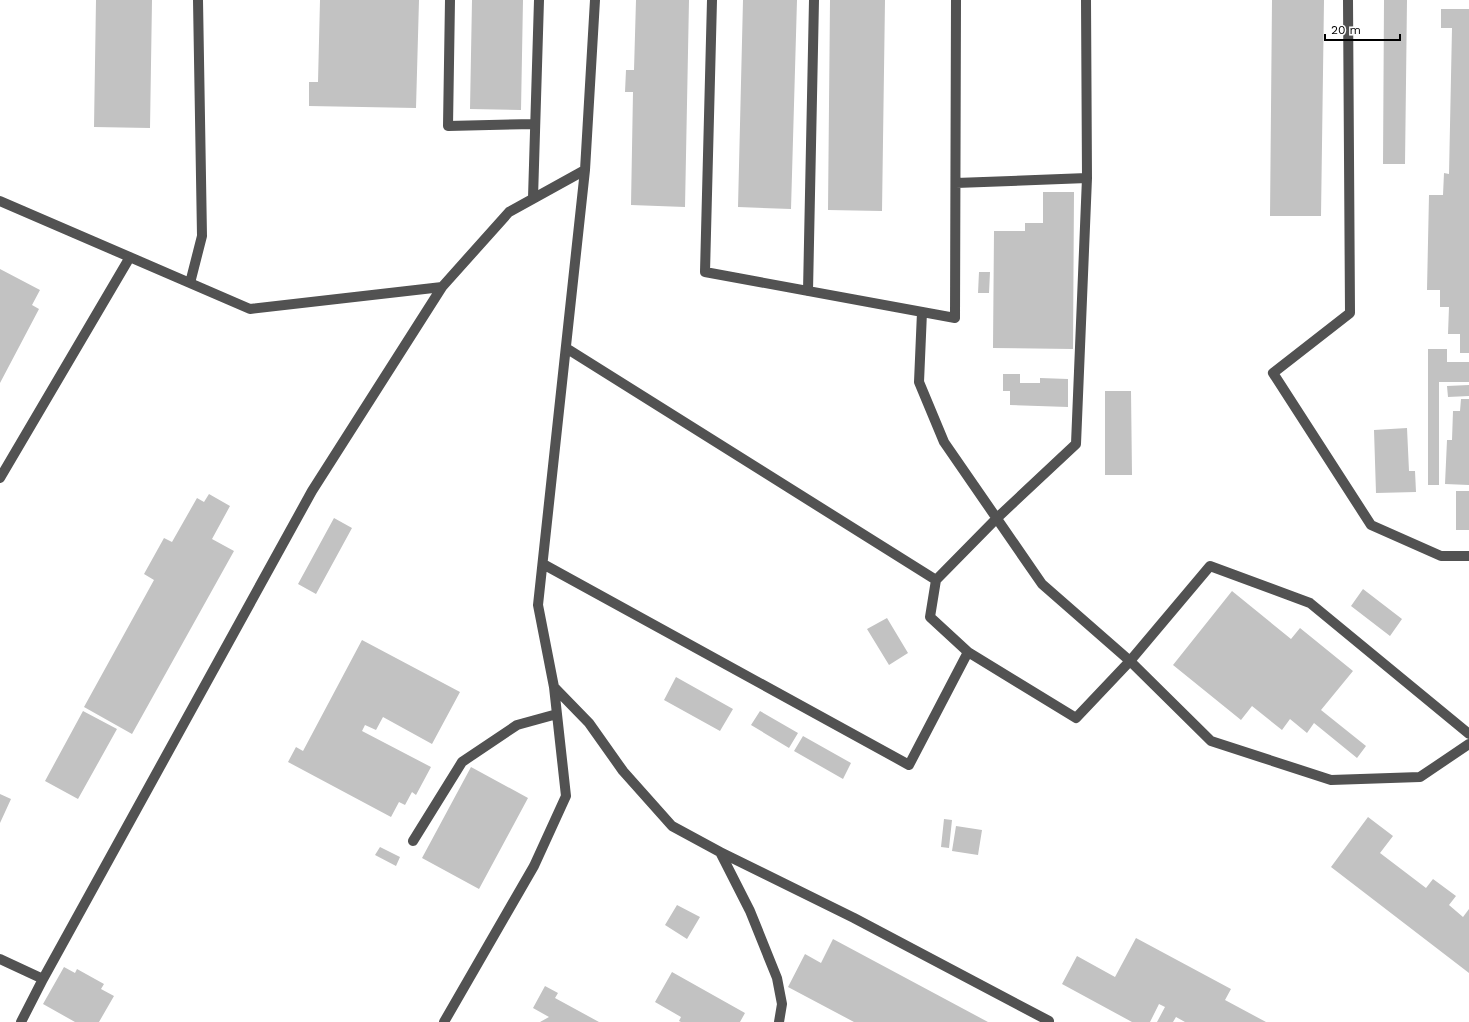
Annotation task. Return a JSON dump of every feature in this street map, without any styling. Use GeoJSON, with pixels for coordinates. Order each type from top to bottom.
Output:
{"type":"FeatureCollection","features":[{"type":"Feature","properties":{"kind":"lane"},"geometry":{"type":"LineString","coordinates":[[190,283],[202,236],[198,0]]}},
{"type":"Feature","properties":{"kind":"lane"},"geometry":{"type":"LineString","coordinates":[[450,0],[448,126],[535,124]]}},
{"type":"Feature","properties":{"kind":"lane"},"geometry":{"type":"LineString","coordinates":[[533,198],[539,0]]}},
{"type":"Feature","properties":{"kind":"lane"},"geometry":{"type":"LineString","coordinates":[[444,1022],[534,866],[566,796],[554,687],[538,605],[585,170],[595,0]]}},
{"type":"Feature","properties":{"kind":"lane"},"geometry":{"type":"LineString","coordinates":[[712,0],[705,272],[955,318],[956,0]]}},
{"type":"Feature","properties":{"kind":"lane"},"geometry":{"type":"LineString","coordinates":[[808,291],[814,0]]}},
{"type":"Feature","properties":{"kind":"lane"},"geometry":{"type":"LineString","coordinates":[[1086,0],[1087,178],[1076,444],[997,518],[936,580],[930,617],[968,652],[1076,718],[1130,661],[1210,566],[1310,603],[1469,734]]}},
{"type":"Feature","properties":{"kind":"lane"},"geometry":{"type":"LineString","coordinates":[[1348,0],[1350,312],[1273,373],[1371,525],[1441,556],[1469,556]]}},
{"type":"Feature","properties":{"kind":"lane"},"geometry":{"type":"LineString","coordinates":[[21,1022],[43,979],[312,491],[442,287],[509,212],[585,170]]}},
{"type":"Feature","properties":{"kind":"lane"},"geometry":{"type":"LineString","coordinates":[[956,183],[1087,178]]}},
{"type":"Feature","properties":{"kind":"lane"},"geometry":{"type":"LineString","coordinates":[[0,201],[250,309],[442,287]]}},
{"type":"Feature","properties":{"kind":"lane"},"geometry":{"type":"LineString","coordinates":[[0,478],[130,257]]}},
{"type":"Feature","properties":{"kind":"lane"},"geometry":{"type":"LineString","coordinates":[[922,312],[919,382],[944,442],[1042,584],[1130,661],[1211,741],[1331,780],[1420,777],[1469,744]]}},
{"type":"Feature","properties":{"kind":"lane"},"geometry":{"type":"LineString","coordinates":[[566,348],[936,580]]}},
{"type":"Feature","properties":{"kind":"lane"},"geometry":{"type":"LineString","coordinates":[[543,564],[909,765],[968,652]]}},
{"type":"Feature","properties":{"kind":"lane"},"geometry":{"type":"LineString","coordinates":[[554,687],[589,723],[623,771],[672,826],[720,852],[854,918],[1049,1021]]}},
{"type":"Feature","properties":{"kind":"lane"},"geometry":{"type":"LineString","coordinates":[[413,841],[462,762],[517,725],[557,714]]}},
{"type":"Feature","properties":{"kind":"lane"},"geometry":{"type":"LineString","coordinates":[[720,852],[750,911],[777,978],[782,1004],[779,1022]]}},
{"type":"Feature","properties":{"kind":"lane"},"geometry":{"type":"LineString","coordinates":[[0,959],[43,979]]}},
{"type":"Feature","properties":{"kind":"building"},"geometry":{"type":"Polygon","coordinates":[[[96,0],[152,0],[150,128],[94,127],[96,0]]]}},
{"type":"Feature","properties":{"kind":"building"},"geometry":{"type":"Polygon","coordinates":[[[320,0],[419,0],[416,108],[309,106],[309,82],[318,82],[320,0]]]}},
{"type":"Feature","properties":{"kind":"building"},"geometry":{"type":"Polygon","coordinates":[[[472,0],[523,0],[521,110],[470,109],[472,0]]]}},
{"type":"Feature","properties":{"kind":"building"},"geometry":{"type":"Polygon","coordinates":[[[636,0],[689,0],[685,207],[631,205],[633,92],[625,92],[626,70],[634,70],[636,0]]]}},
{"type":"Feature","properties":{"kind":"building"},"geometry":{"type":"Polygon","coordinates":[[[743,0],[797,0],[791,209],[738,207],[743,0]]]}},
{"type":"Feature","properties":{"kind":"building"},"geometry":{"type":"Polygon","coordinates":[[[830,0],[885,0],[882,211],[828,210],[830,0]]]}},
{"type":"Feature","properties":{"kind":"building"},"geometry":{"type":"Polygon","coordinates":[[[1272,0],[1324,0],[1321,216],[1270,216],[1272,0]]]}},
{"type":"Feature","properties":{"kind":"building"},"geometry":{"type":"Polygon","coordinates":[[[1384,0],[1407,0],[1405,164],[1383,164],[1384,0]]]}},
{"type":"Feature","properties":{"kind":"building"},"geometry":{"type":"Polygon","coordinates":[[[1441,9],[1469,9],[1469,353],[1460,353],[1460,334],[1448,334],[1449,307],[1440,307],[1440,290],[1427,290],[1429,195],[1443,195],[1444,173],[1449,174],[1452,28],[1441,28],[1441,9]]]}},
{"type":"Feature","properties":{"kind":"building"},"geometry":{"type":"Polygon","coordinates":[[[1043,192],[1074,192],[1073,349],[993,348],[994,231],[1025,231],[1025,223],[1043,223],[1043,192]]]}},
{"type":"Feature","properties":{"kind":"building"},"geometry":{"type":"Polygon","coordinates":[[[0,269],[40,290],[32,305],[39,309],[0,383],[0,269]]]}},
{"type":"Feature","properties":{"kind":"building"},"geometry":{"type":"Polygon","coordinates":[[[979,272],[990,272],[989,293],[978,293],[979,272]]]}},
{"type":"Feature","properties":{"kind":"building"},"geometry":{"type":"Polygon","coordinates":[[[1428,349],[1447,349],[1447,362],[1469,362],[1469,382],[1439,382],[1439,485],[1428,485],[1428,349]]]}},
{"type":"Feature","properties":{"kind":"building"},"geometry":{"type":"Polygon","coordinates":[[[1003,374],[1020,374],[1020,383],[1040,383],[1040,378],[1068,379],[1068,407],[1010,405],[1010,391],[1003,391],[1003,374]]]}},
{"type":"Feature","properties":{"kind":"building"},"geometry":{"type":"Polygon","coordinates":[[[1469,385],[1469,396],[1448,397],[1447,386],[1469,385]]]}},
{"type":"Feature","properties":{"kind":"building"},"geometry":{"type":"Polygon","coordinates":[[[1105,391],[1131,391],[1132,475],[1105,475],[1105,391]]]}},
{"type":"Feature","properties":{"kind":"building"},"geometry":{"type":"Polygon","coordinates":[[[1461,399],[1469,399],[1469,485],[1445,484],[1447,440],[1452,440],[1453,411],[1460,411],[1461,399]]]}},
{"type":"Feature","properties":{"kind":"building"},"geometry":{"type":"Polygon","coordinates":[[[1407,428],[1409,471],[1415,471],[1416,492],[1376,493],[1374,430],[1407,428]]]}},
{"type":"Feature","properties":{"kind":"building"},"geometry":{"type":"Polygon","coordinates":[[[1456,491],[1469,491],[1469,530],[1456,530],[1456,491]]]}},
{"type":"Feature","properties":{"kind":"building"},"geometry":{"type":"Polygon","coordinates":[[[209,494],[230,506],[212,539],[234,551],[132,734],[84,707],[154,580],[144,574],[164,538],[172,542],[197,498],[204,502],[209,494]]]}},
{"type":"Feature","properties":{"kind":"building"},"geometry":{"type":"Polygon","coordinates":[[[334,518],[352,528],[316,594],[298,584],[334,518]]]}},
{"type":"Feature","properties":{"kind":"building"},"geometry":{"type":"Polygon","coordinates":[[[1363,589],[1402,619],[1390,636],[1351,606],[1363,589]]]}},
{"type":"Feature","properties":{"kind":"building"},"geometry":{"type":"Polygon","coordinates":[[[1232,591],[1291,639],[1300,628],[1353,671],[1321,710],[1366,746],[1357,758],[1314,723],[1307,733],[1290,719],[1282,730],[1252,706],[1241,720],[1173,665],[1232,591]]]}},
{"type":"Feature","properties":{"kind":"building"},"geometry":{"type":"Polygon","coordinates":[[[887,618],[908,653],[889,665],[867,629],[887,618]]]}},
{"type":"Feature","properties":{"kind":"building"},"geometry":{"type":"Polygon","coordinates":[[[362,640],[460,692],[432,744],[383,717],[376,730],[365,725],[362,731],[431,767],[416,795],[412,792],[405,805],[399,802],[391,817],[288,762],[296,747],[303,751],[362,640]]]}},
{"type":"Feature","properties":{"kind":"building"},"geometry":{"type":"Polygon","coordinates":[[[676,677],[733,709],[720,731],[664,700],[676,677]]]}},
{"type":"Feature","properties":{"kind":"building"},"geometry":{"type":"Polygon","coordinates":[[[83,711],[117,729],[78,799],[45,781],[83,711]]]}},
{"type":"Feature","properties":{"kind":"building"},"geometry":{"type":"Polygon","coordinates":[[[760,711],[798,733],[789,748],[751,725],[760,711]]]}},
{"type":"Feature","properties":{"kind":"building"},"geometry":{"type":"Polygon","coordinates":[[[803,736],[851,763],[843,779],[794,751],[803,736]]]}},
{"type":"Feature","properties":{"kind":"building"},"geometry":{"type":"Polygon","coordinates":[[[471,767],[528,798],[479,889],[422,858],[471,767]]]}},
{"type":"Feature","properties":{"kind":"building"},"geometry":{"type":"Polygon","coordinates":[[[0,794],[11,799],[0,823],[0,794]]]}},
{"type":"Feature","properties":{"kind":"building"},"geometry":{"type":"Polygon","coordinates":[[[1368,817],[1393,836],[1380,853],[1426,888],[1433,879],[1456,896],[1449,905],[1463,917],[1469,909],[1469,973],[1331,867],[1368,817]]]}},
{"type":"Feature","properties":{"kind":"building"},"geometry":{"type":"Polygon","coordinates":[[[944,819],[952,820],[949,848],[941,847],[944,819]]]}},
{"type":"Feature","properties":{"kind":"building"},"geometry":{"type":"Polygon","coordinates":[[[956,826],[982,830],[978,855],[952,851],[956,826]]]}},
{"type":"Feature","properties":{"kind":"building"},"geometry":{"type":"Polygon","coordinates":[[[380,847],[400,857],[396,866],[375,855],[380,847]]]}},
{"type":"Feature","properties":{"kind":"building"},"geometry":{"type":"Polygon","coordinates":[[[677,905],[700,917],[687,939],[665,925],[677,905]]]}},
{"type":"Feature","properties":{"kind":"building"},"geometry":{"type":"Polygon","coordinates":[[[1136,938],[1231,989],[1225,1000],[1266,1022],[1185,1022],[1176,1017],[1173,1022],[1157,1022],[1165,1007],[1159,1004],[1150,1022],[1132,1022],[1062,984],[1077,956],[1115,977],[1136,938]]]}},
{"type":"Feature","properties":{"kind":"building"},"geometry":{"type":"Polygon","coordinates":[[[833,939],[988,1022],[854,1022],[788,987],[805,954],[821,963],[833,939]]]}},
{"type":"Feature","properties":{"kind":"building"},"geometry":{"type":"Polygon","coordinates":[[[64,967],[75,973],[77,969],[104,984],[101,989],[114,996],[99,1022],[75,1022],[43,1004],[64,967]]]}},
{"type":"Feature","properties":{"kind":"building"},"geometry":{"type":"Polygon","coordinates":[[[672,972],[745,1013],[740,1022],[679,1021],[681,1017],[655,1002],[672,972]]]}},
{"type":"Feature","properties":{"kind":"building"},"geometry":{"type":"Polygon","coordinates":[[[545,986],[558,993],[555,998],[599,1022],[540,1022],[549,1017],[533,1008],[545,986]]]}}]}
